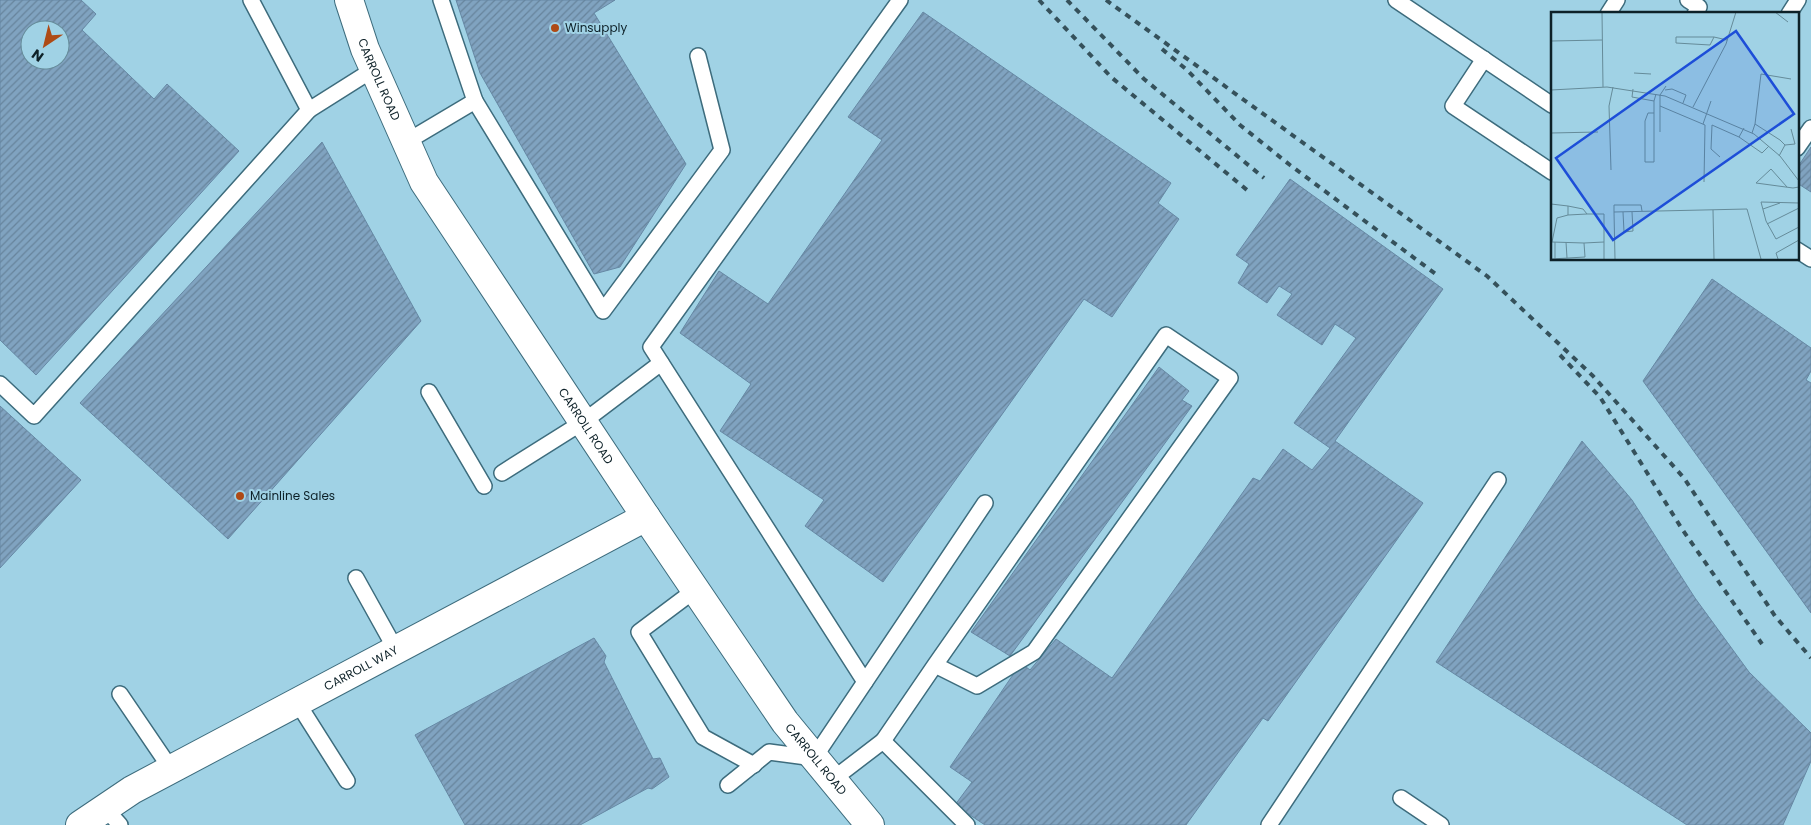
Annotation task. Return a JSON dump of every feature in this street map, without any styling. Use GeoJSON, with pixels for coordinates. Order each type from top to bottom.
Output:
{"type":"FeatureCollection","features":[{"type":"Feature","properties":{"kind":"main road","name":"CARROLL ROAD"},"geometry":{"type":"LineString","coordinates":[[349,0],[365,48],[424,182],[646,517],[785,722],[870,825]]}},
{"type":"Feature","properties":{"kind":"main road","name":"CARROLL WAY"},"geometry":{"type":"LineString","coordinates":[[80,825],[112,817],[132,790],[646,517]]}},
{"type":"Feature","properties":{"kind":"lane"},"geometry":{"type":"LineString","coordinates":[[251,0],[309,110]]}},
{"type":"Feature","properties":{"kind":"lane"},"geometry":{"type":"LineString","coordinates":[[441,0],[475,101],[603,311],[722,150],[698,56]]}},
{"type":"Feature","properties":{"kind":"lane"},"geometry":{"type":"LineString","coordinates":[[865,682],[651,347],[900,0]]}},
{"type":"Feature","properties":{"kind":"lane"},"geometry":{"type":"LineString","coordinates":[[1396,0],[1551,102]]}},
{"type":"Feature","properties":{"kind":"lane"},"geometry":{"type":"LineString","coordinates":[[1609,12],[1617,0]]}},
{"type":"Feature","properties":{"kind":"lane"},"geometry":{"type":"LineString","coordinates":[[1688,0],[1699,7],[1696,12]]}},
{"type":"Feature","properties":{"kind":"lane"},"geometry":{"type":"LineString","coordinates":[[1790,12],[1798,0]]}},
{"type":"Feature","properties":{"kind":"lane"},"geometry":{"type":"LineString","coordinates":[[1484,59],[1453,106],[1551,171]]}},
{"type":"Feature","properties":{"kind":"lane"},"geometry":{"type":"LineString","coordinates":[[0,384],[34,416],[309,110],[374,69]]}},
{"type":"Feature","properties":{"kind":"lane"},"geometry":{"type":"LineString","coordinates":[[406,142],[475,101]]}},
{"type":"Feature","properties":{"kind":"lane"},"geometry":{"type":"LineString","coordinates":[[1798,147],[1811,128]]}},
{"type":"Feature","properties":{"kind":"lane"},"geometry":{"type":"LineString","coordinates":[[1798,251],[1811,259]]}},
{"type":"Feature","properties":{"kind":"lane"},"geometry":{"type":"LineString","coordinates":[[832,780],[883,741],[935,665],[1166,335],[1230,378],[1034,652],[977,686],[935,665]]}},
{"type":"Feature","properties":{"kind":"lane"},"geometry":{"type":"LineString","coordinates":[[502,473],[583,422],[662,363]]}},
{"type":"Feature","properties":{"kind":"lane"},"geometry":{"type":"LineString","coordinates":[[429,392],[484,486]]}},
{"type":"Feature","properties":{"kind":"lane"},"geometry":{"type":"LineString","coordinates":[[1269,825],[1498,480]]}},
{"type":"Feature","properties":{"kind":"lane"},"geometry":{"type":"LineString","coordinates":[[728,785],[769,752],[814,758],[985,503]]}},
{"type":"Feature","properties":{"kind":"lane"},"geometry":{"type":"LineString","coordinates":[[356,578],[396,650]]}},
{"type":"Feature","properties":{"kind":"lane"},"geometry":{"type":"LineString","coordinates":[[695,590],[639,632],[703,737],[754,765]]}},
{"type":"Feature","properties":{"kind":"lane"},"geometry":{"type":"LineString","coordinates":[[120,694],[171,769]]}},
{"type":"Feature","properties":{"kind":"lane"},"geometry":{"type":"LineString","coordinates":[[297,702],[347,781]]}},
{"type":"Feature","properties":{"kind":"lane"},"geometry":{"type":"LineString","coordinates":[[883,741],[967,825]]}},
{"type":"Feature","properties":{"kind":"lane"},"geometry":{"type":"LineString","coordinates":[[1401,798],[1441,825]]}},
{"type":"Feature","properties":{"kind":"building"},"geometry":{"type":"Polygon","coordinates":[[[0,0],[81,0],[96,14],[82,30],[154,99],[167,84],[239,151],[36,375],[0,340],[0,0]]]}},
{"type":"Feature","properties":{"kind":"building"},"geometry":{"type":"Polygon","coordinates":[[[456,0],[615,0],[594,13],[686,164],[620,267],[594,274],[480,73],[456,0]]]}},
{"type":"Feature","properties":{"kind":"building"},"geometry":{"type":"Polygon","coordinates":[[[923,12],[1171,183],[1158,203],[1179,219],[1112,317],[1084,299],[883,582],[805,526],[824,500],[720,431],[751,384],[680,333],[719,271],[768,304],[882,140],[848,117],[923,12]]]}},
{"type":"Feature","properties":{"kind":"building"},"geometry":{"type":"Polygon","coordinates":[[[322,142],[421,321],[228,539],[80,403],[322,142]]]}},
{"type":"Feature","properties":{"kind":"building"},"geometry":{"type":"Polygon","coordinates":[[[1811,147],[1811,192],[1798,184],[1798,166],[1811,147]]]}},
{"type":"Feature","properties":{"kind":"building"},"geometry":{"type":"Polygon","coordinates":[[[1290,179],[1443,289],[1335,441],[1423,503],[1268,721],[1263,718],[1186,825],[985,825],[955,805],[972,782],[950,767],[1021,663],[1030,670],[1056,639],[1112,678],[1253,478],[1260,481],[1283,449],[1312,470],[1330,448],[1294,423],[1356,338],[1335,324],[1322,345],[1277,315],[1292,294],[1279,286],[1267,303],[1238,283],[1249,264],[1236,255],[1290,179]]]}},
{"type":"Feature","properties":{"kind":"building"},"geometry":{"type":"Polygon","coordinates":[[[1712,279],[1811,348],[1811,371],[1806,380],[1811,383],[1811,613],[1643,381],[1712,279]]]}},
{"type":"Feature","properties":{"kind":"building"},"geometry":{"type":"Polygon","coordinates":[[[1159,367],[1189,391],[1182,400],[1192,406],[1010,656],[971,632],[1159,367]]]}},
{"type":"Feature","properties":{"kind":"building"},"geometry":{"type":"Polygon","coordinates":[[[0,406],[81,480],[0,568],[0,406]]]}},
{"type":"Feature","properties":{"kind":"building"},"geometry":{"type":"Polygon","coordinates":[[[1582,441],[1632,500],[1695,598],[1749,672],[1811,733],[1811,761],[1783,825],[1687,825],[1436,662],[1582,441]]]}},
{"type":"Feature","properties":{"kind":"building"},"geometry":{"type":"Polygon","coordinates":[[[594,638],[606,656],[604,662],[653,759],[660,758],[669,777],[652,789],[648,788],[580,825],[465,825],[415,735],[594,638]]]}},
{"type":"Feature","properties":{"kind":"railway"},"geometry":{"type":"LineString","coordinates":[[1039,0],[1111,77],[1247,190]]}},
{"type":"Feature","properties":{"kind":"railway"},"geometry":{"type":"LineString","coordinates":[[1067,0],[1144,79],[1264,178]]}},
{"type":"Feature","properties":{"kind":"railway"},"geometry":{"type":"LineString","coordinates":[[1106,0],[1487,276],[1593,376],[1684,478],[1775,616],[1811,658]]}},
{"type":"Feature","properties":{"kind":"railway"},"geometry":{"type":"LineString","coordinates":[[1162,49],[1187,70],[1240,125],[1290,165],[1437,275]]}},
{"type":"Feature","properties":{"kind":"railway"},"geometry":{"type":"LineString","coordinates":[[1560,355],[1600,397],[1682,529],[1762,644]]}},
{"type":"Feature","properties":{"kind":"place","name":"Winsupply"},"geometry":{"type":"Point","coordinates":[555,28]}},
{"type":"Feature","properties":{"kind":"place","name":"Mainline Sales"},"geometry":{"type":"Point","coordinates":[240,496]}}]}
